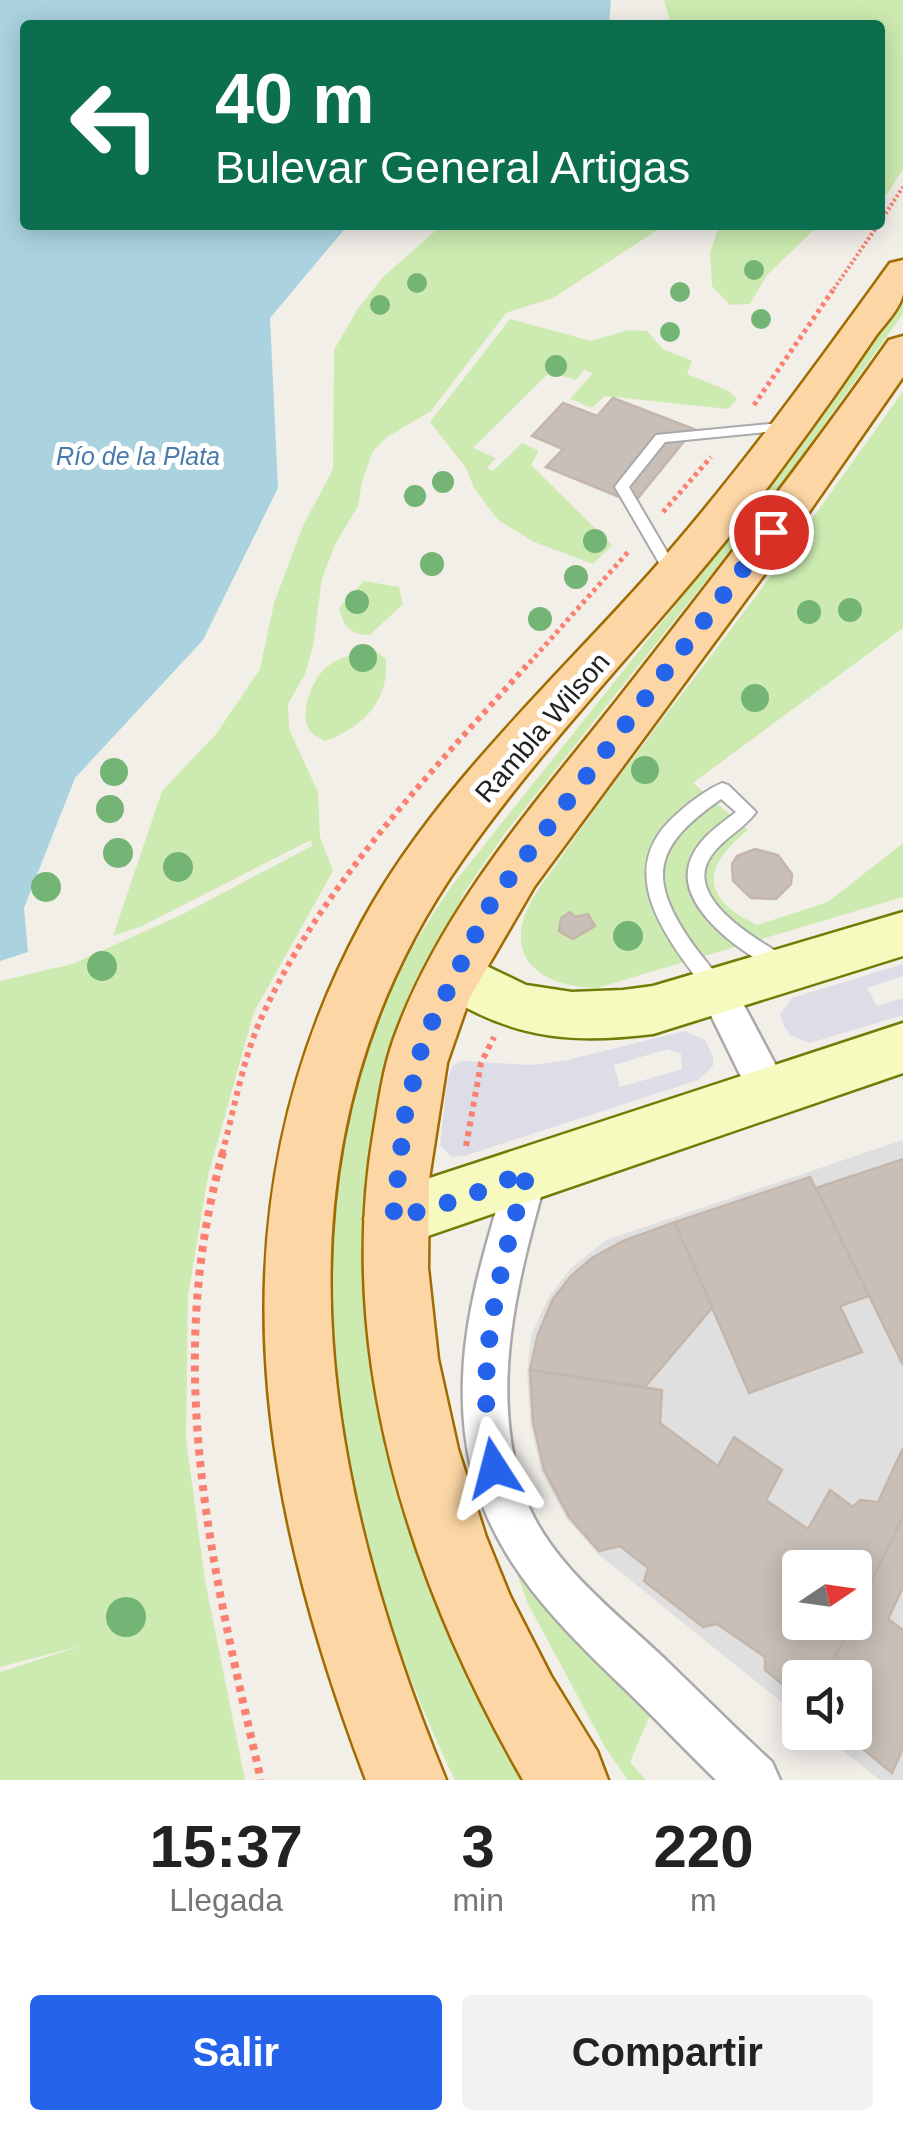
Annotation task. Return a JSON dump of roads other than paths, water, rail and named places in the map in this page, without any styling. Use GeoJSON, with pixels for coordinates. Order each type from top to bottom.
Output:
{"type":"FeatureCollection","features":[{"type":"Feature","properties":{"kind":"main road","name":"Rambla Wilson"},"geometry":{"type":"LineString","coordinates":[[406,1780],[348,1630],[326,1539],[296,1329],[296,1241],[318,1105],[335,1048],[381,940],[461,821],[674,576],[791,426],[903,271]]}},
{"type":"Feature","properties":{"kind":"main road"},"geometry":{"type":"LineString","coordinates":[[568,1780],[540,1736],[453,1548],[405,1371],[393,1219],[402,1134],[424,1038],[453,972],[492,901],[727,592],[903,348]]}},
{"type":"Feature","properties":{"kind":"main road"},"geometry":{"type":"LineString","coordinates":[[453,972],[509,1006],[552,1017],[653,1010],[903,934]]}},
{"type":"Feature","properties":{"kind":"main road"},"geometry":{"type":"LineString","coordinates":[[393,1219],[464,1198],[528,1171],[768,1090],[903,1048]]}},
{"type":"Feature","properties":{"kind":"street"},"geometry":{"type":"LineString","coordinates":[[717,991],[768,1090]]}},
{"type":"Feature","properties":{"kind":"street"},"geometry":{"type":"LineString","coordinates":[[528,1171],[493,1306],[484,1377],[488,1437],[502,1499],[542,1568],[587,1618],[754,1780]]}},
{"type":"Feature","properties":{"kind":"lane"},"geometry":{"type":"LineString","coordinates":[[674,576],[622,488],[662,438],[791,426]]}},
{"type":"Feature","properties":{"kind":"lane"},"geometry":{"type":"LineString","coordinates":[[717,991],[666,915],[656,890],[654,863],[664,838],[686,814],[722,790],[748,812],[717,838],[697,863],[697,882],[705,905],[738,937],[789,968]]}},
{"type":"Feature","properties":{"kind":"water","name":"Río de la Plata"},"geometry":{"type":"Polygon","coordinates":[[[0,0],[611,0],[609,20],[20,20],[20,230],[344,230],[270,318],[278,488],[203,640],[75,778],[24,908],[28,952],[0,961],[0,0]]]}}]}
